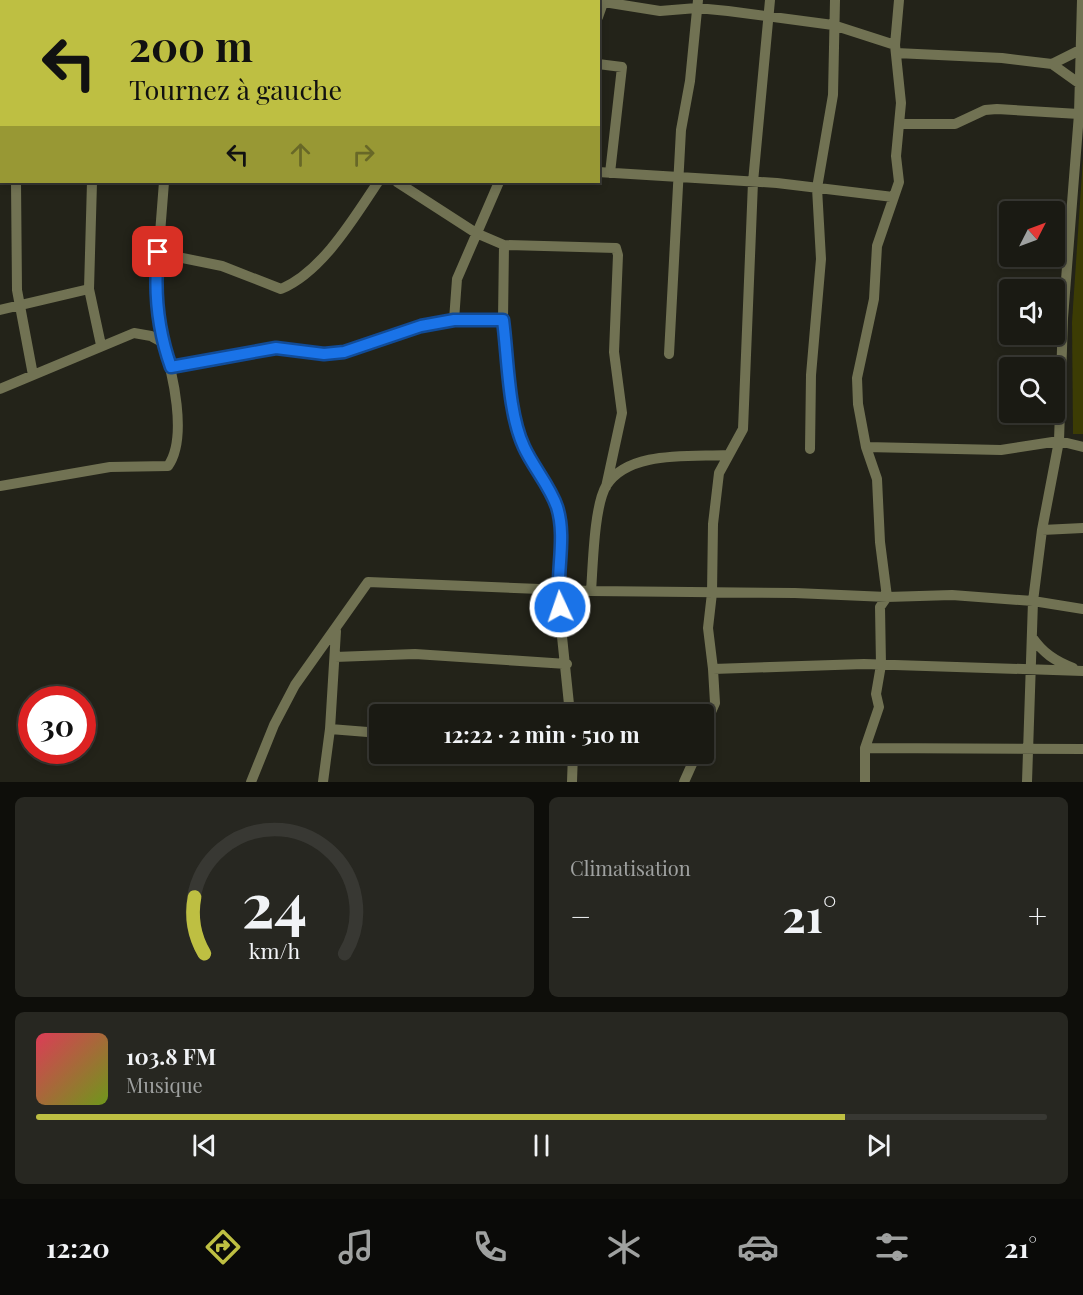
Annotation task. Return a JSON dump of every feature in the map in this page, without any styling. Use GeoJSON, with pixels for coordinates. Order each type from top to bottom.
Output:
{"type":"FeatureCollection","features":[{"type":"Feature","properties":{"kind":"street"},"geometry":{"type":"LineString","coordinates":[[714,705],[713,669],[708,628],[712,593],[716,496],[719,473],[743,429],[753,183],[770,0]]}},
{"type":"Feature","properties":{"kind":"street"},"geometry":{"type":"LineString","coordinates":[[810,449],[811,375],[821,259],[817,188],[832,95],[835,0]]}},
{"type":"Feature","properties":{"kind":"street"},"geometry":{"type":"LineString","coordinates":[[865,782],[865,747],[879,707],[876,694],[881,665],[880,607],[886,597],[880,542],[878,479],[866,447],[858,404],[857,378],[874,299],[877,246],[899,182],[896,156],[901,103],[896,49],[899,0]]}},
{"type":"Feature","properties":{"kind":"street"},"geometry":{"type":"LineString","coordinates":[[1027,782],[1026,747],[1031,670],[1032,601],[1042,530],[1059,441],[1063,318],[1079,114],[1082,0]]}},
{"type":"Feature","properties":{"kind":"street"},"geometry":{"type":"LineString","coordinates":[[604,1],[660,11],[697,4],[833,25],[896,49],[1052,64],[1080,84]]}},
{"type":"Feature","properties":{"kind":"street"},"geometry":{"type":"LineString","coordinates":[[669,354],[681,130],[690,81],[697,4]]}},
{"type":"Feature","properties":{"kind":"street"},"geometry":{"type":"LineString","coordinates":[[1052,64],[1080,50]]}},
{"type":"Feature","properties":{"kind":"street"},"geometry":{"type":"LineString","coordinates":[[600,64],[622,67],[610,173]]}},
{"type":"Feature","properties":{"kind":"street"},"geometry":{"type":"LineString","coordinates":[[898,124],[955,124],[985,110],[997,109],[1079,114]]}},
{"type":"Feature","properties":{"kind":"street"},"geometry":{"type":"LineString","coordinates":[[600,172],[817,188],[893,197]]}},
{"type":"Feature","properties":{"kind":"street"},"geometry":{"type":"LineString","coordinates":[[16,183],[18,305],[33,375]]}},
{"type":"Feature","properties":{"kind":"street"},"geometry":{"type":"LineString","coordinates":[[92,183],[89,289],[101,345]]}},
{"type":"Feature","properties":{"kind":"street"},"geometry":{"type":"LineString","coordinates":[[0,486],[110,467],[168,466],[173,459],[177,434],[171,367],[162,342],[156,285],[164,183]]}},
{"type":"Feature","properties":{"kind":"street"},"geometry":{"type":"LineString","coordinates":[[158,252],[222,266],[281,289],[306,276],[352,220],[377,183]]}},
{"type":"Feature","properties":{"kind":"street"},"geometry":{"type":"LineString","coordinates":[[399,183],[477,233],[504,244],[615,248],[618,255],[614,352],[622,413],[598,515],[591,591]]}},
{"type":"Feature","properties":{"kind":"street"},"geometry":{"type":"LineString","coordinates":[[454,320],[457,279],[499,183]]}},
{"type":"Feature","properties":{"kind":"street"},"geometry":{"type":"LineString","coordinates":[[504,244],[503,320],[514,410],[523,445],[556,505],[562,528],[557,588],[567,664],[569,704]]}},
{"type":"Feature","properties":{"kind":"street"},"geometry":{"type":"LineString","coordinates":[[0,310],[89,289]]}},
{"type":"Feature","properties":{"kind":"street"},"geometry":{"type":"LineString","coordinates":[[171,367],[276,348],[324,354],[344,352],[421,326],[454,320],[503,320]]}},
{"type":"Feature","properties":{"kind":"street"},"geometry":{"type":"LineString","coordinates":[[0,390],[101,345],[141,333],[162,342]]}},
{"type":"Feature","properties":{"kind":"street"},"geometry":{"type":"LineString","coordinates":[[866,447],[1001,450],[1059,441],[1083,447]]}},
{"type":"Feature","properties":{"kind":"street"},"geometry":{"type":"LineString","coordinates":[[606,487],[618,473],[638,463],[662,459],[727,455]]}},
{"type":"Feature","properties":{"kind":"street"},"geometry":{"type":"LineString","coordinates":[[1042,530],[1083,528]]}},
{"type":"Feature","properties":{"kind":"street"},"geometry":{"type":"LineString","coordinates":[[251,782],[273,725],[295,685],[336,631],[368,582],[591,591],[886,597],[952,595],[1032,601],[1083,609]]}},
{"type":"Feature","properties":{"kind":"street"},"geometry":{"type":"LineString","coordinates":[[323,782],[330,729],[336,631]]}},
{"type":"Feature","properties":{"kind":"street"},"geometry":{"type":"LineString","coordinates":[[1032,636],[1040,649],[1053,659],[1082,671]]}},
{"type":"Feature","properties":{"kind":"street"},"geometry":{"type":"LineString","coordinates":[[335,657],[415,654],[567,664]]}},
{"type":"Feature","properties":{"kind":"street"},"geometry":{"type":"LineString","coordinates":[[713,669],[881,665],[1082,671]]}},
{"type":"Feature","properties":{"kind":"street"},"geometry":{"type":"LineString","coordinates":[[330,729],[369,732]]}},
{"type":"Feature","properties":{"kind":"street"},"geometry":{"type":"LineString","coordinates":[[865,747],[1083,749]]}},
{"type":"Feature","properties":{"kind":"street"},"geometry":{"type":"LineString","coordinates":[[572,782],[573,764]]}},
{"type":"Feature","properties":{"kind":"street"},"geometry":{"type":"LineString","coordinates":[[684,782],[692,764]]}},
{"type":"Feature","properties":{"kind":"shaded area"},"geometry":{"type":"Polygon","coordinates":[[[1083,158],[1083,434],[1073,434],[1072,322],[1083,158]]]}},
{"type":"Feature","properties":{"kind":"route"},"geometry":{"type":"LineString","coordinates":[[158,252],[156,285],[162,342],[171,367],[276,348],[292,348],[324,354],[344,352],[421,326],[454,320],[503,320],[514,410],[523,445],[556,505],[562,528],[557,588],[560,607]]}}]}
